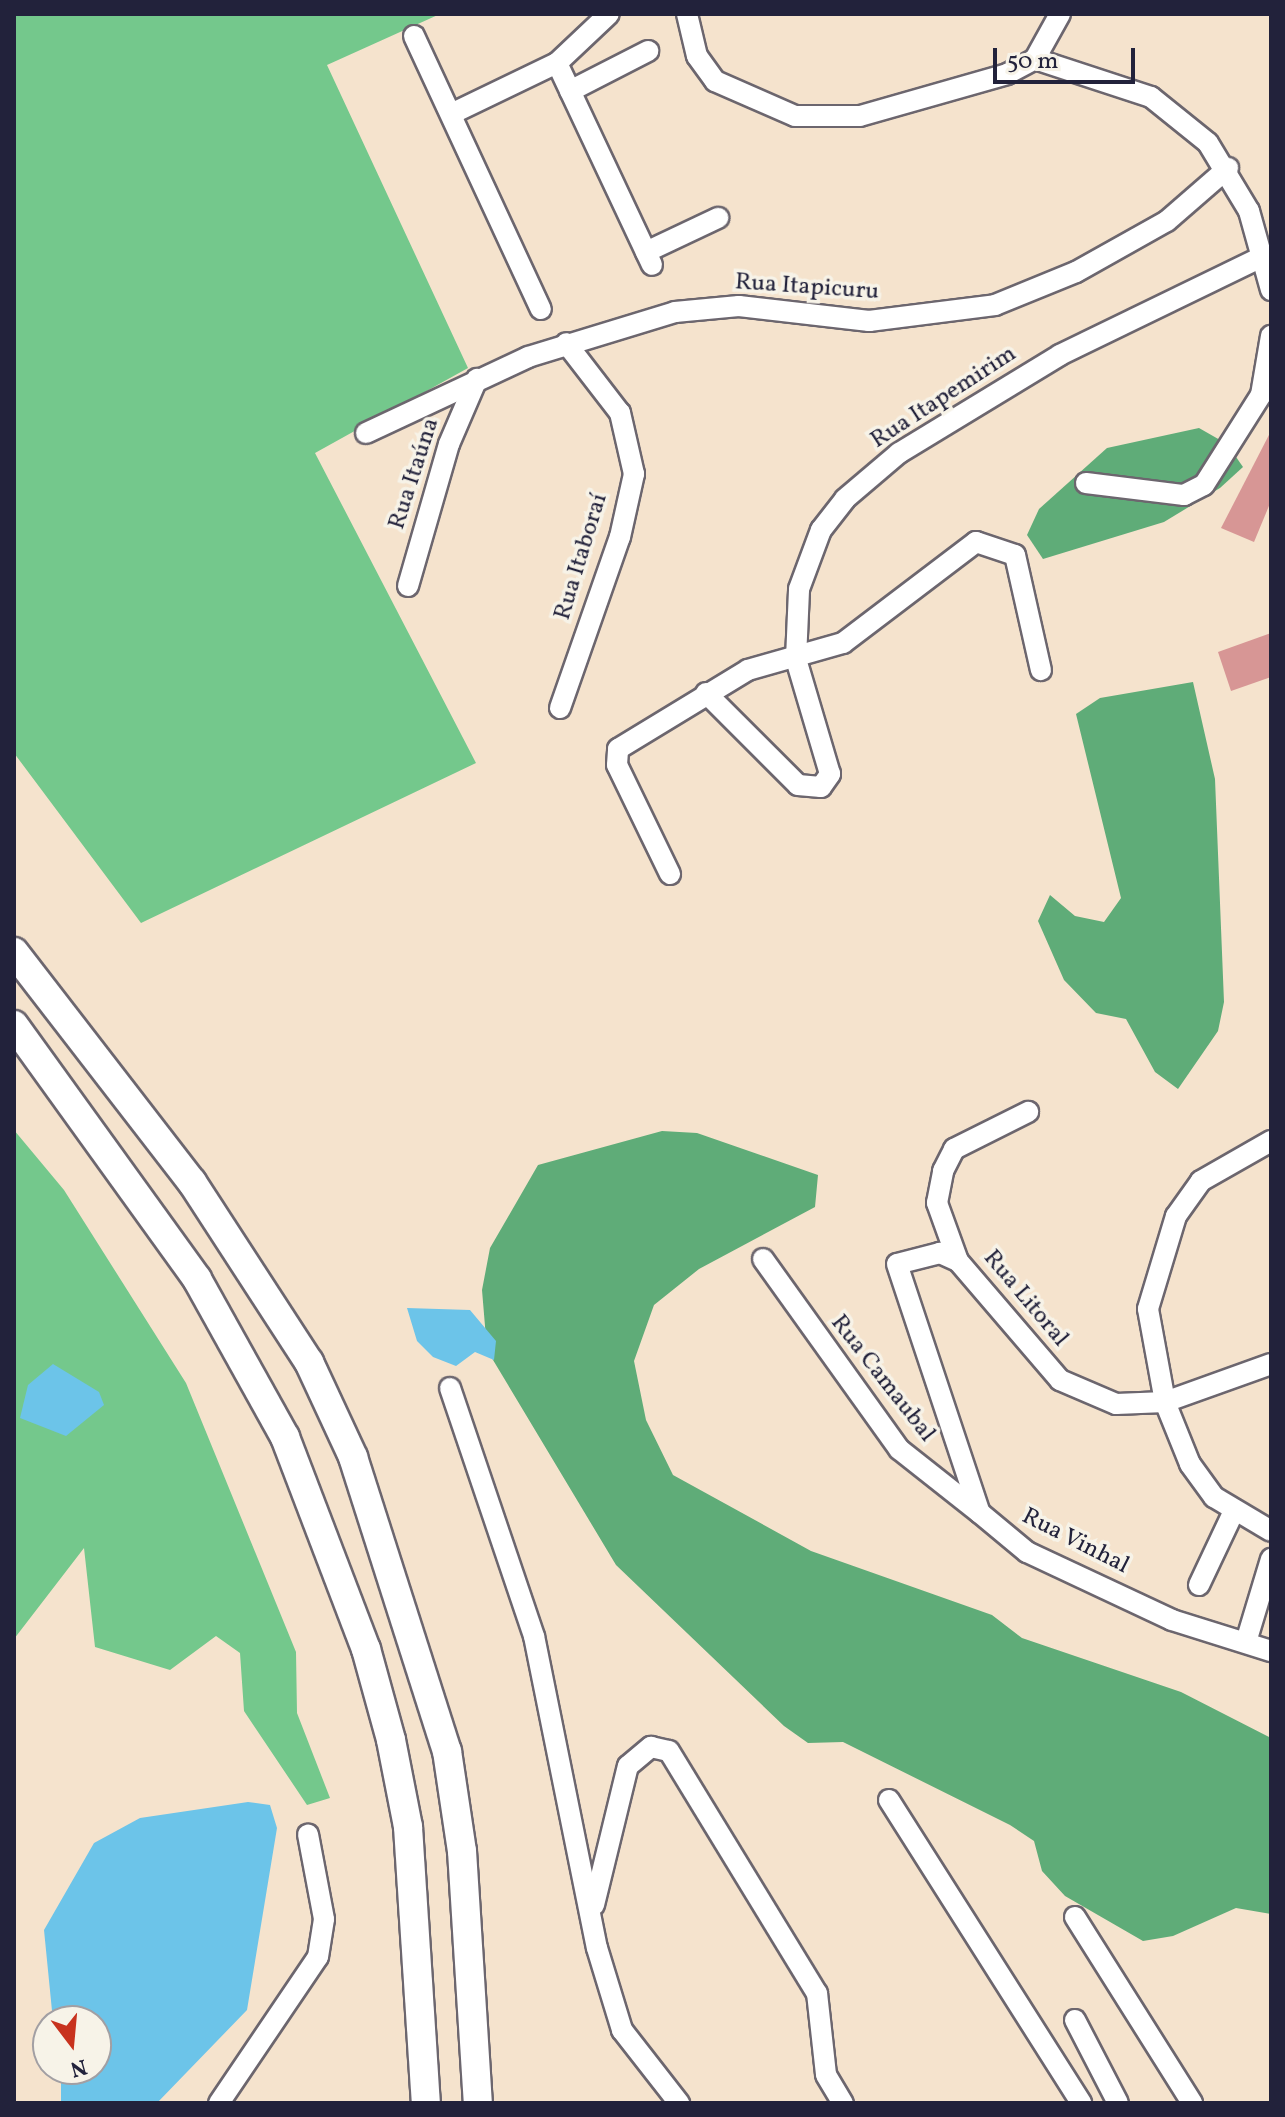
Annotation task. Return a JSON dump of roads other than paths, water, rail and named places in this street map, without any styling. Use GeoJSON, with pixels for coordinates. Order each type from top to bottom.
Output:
{"type":"FeatureCollection","features":[{"type":"Feature","properties":{"kind":"highway"},"geometry":{"type":"LineString","coordinates":[[14,952],[192,1182],[309,1362],[353,1457],[447,1751],[462,1851],[478,2103]]}},
{"type":"Feature","properties":{"kind":"highway"},"geometry":{"type":"LineString","coordinates":[[14,1025],[197,1279],[285,1437],[366,1649],[391,1740],[408,1827],[426,2103]]}},
{"type":"Feature","properties":{"kind":"street"},"geometry":{"type":"LineString","coordinates":[[451,114],[557,63],[609,14]]}},
{"type":"Feature","properties":{"kind":"street"},"geometry":{"type":"LineString","coordinates":[[687,14],[697,56],[715,81],[795,116],[903,110],[1035,59],[1151,97],[1228,168],[1266,255],[1271,290]]}},
{"type":"Feature","properties":{"kind":"street"},"geometry":{"type":"LineString","coordinates":[[1035,59],[1060,14]]}},
{"type":"Feature","properties":{"kind":"street"},"geometry":{"type":"LineString","coordinates":[[414,36],[541,309]]}},
{"type":"Feature","properties":{"kind":"street"},"geometry":{"type":"LineString","coordinates":[[570,91],[648,51]]}},
{"type":"Feature","properties":{"kind":"street"},"geometry":{"type":"LineString","coordinates":[[557,63],[649,259],[718,218]]}},
{"type":"Feature","properties":{"kind":"street","name":"Rua Itapicuru"},"geometry":{"type":"LineString","coordinates":[[366,433],[477,379],[566,343],[675,312],[739,306],[869,321],[995,305],[1076,272],[1167,221],[1228,168]]}},
{"type":"Feature","properties":{"kind":"street","name":"Rua Itapemirim"},"geometry":{"type":"LineString","coordinates":[[706,693],[798,785],[821,787],[830,774],[796,659],[799,589],[821,530],[845,499],[899,453],[1009,384],[1266,255]]}},
{"type":"Feature","properties":{"kind":"street"},"geometry":{"type":"LineString","coordinates":[[1086,483],[1184,495],[1204,485],[1261,395],[1271,336]]}},
{"type":"Feature","properties":{"kind":"street","name":"Rua Itaboraí"},"geometry":{"type":"LineString","coordinates":[[560,708],[620,537],[634,474],[620,413],[566,343]]}},
{"type":"Feature","properties":{"kind":"street","name":"Rua Itaúna"},"geometry":{"type":"LineString","coordinates":[[408,586],[449,444],[477,379]]}},
{"type":"Feature","properties":{"kind":"street"},"geometry":{"type":"LineString","coordinates":[[670,874],[617,765],[618,749],[748,670],[796,659],[843,643],[976,542],[1015,555],[1041,670]]}},
{"type":"Feature","properties":{"kind":"street"},"geometry":{"type":"LineString","coordinates":[[958,1261],[937,1203],[943,1171],[954,1149],[1028,1112]]}},
{"type":"Feature","properties":{"kind":"street"},"geometry":{"type":"LineString","coordinates":[[1271,1141],[1251,1149],[1201,1181],[1157,1258],[1148,1309],[1165,1402],[1190,1464],[1234,1511],[1271,1531]]}},
{"type":"Feature","properties":{"kind":"street","name":"Rua Litoral"},"geometry":{"type":"LineString","coordinates":[[980,1513],[896,1271],[904,1259],[940,1253],[958,1261],[1060,1380],[1116,1404],[1165,1402],[1271,1364]]}},
{"type":"Feature","properties":{"kind":"street","name":"Rua Camaubal"},"geometry":{"type":"LineString","coordinates":[[763,1259],[899,1449],[980,1513]]}},
{"type":"Feature","properties":{"kind":"street"},"geometry":{"type":"LineString","coordinates":[[450,1388],[534,1636],[592,1912],[622,2030],[679,2103]]}},
{"type":"Feature","properties":{"kind":"street"},"geometry":{"type":"LineString","coordinates":[[1199,1585],[1234,1511]]}},
{"type":"Feature","properties":{"kind":"street","name":"Rua Vinhal"},"geometry":{"type":"LineString","coordinates":[[980,1513],[1027,1552],[1172,1620],[1271,1651]]}},
{"type":"Feature","properties":{"kind":"street"},"geometry":{"type":"LineString","coordinates":[[1246,1642],[1271,1559]]}},
{"type":"Feature","properties":{"kind":"street"},"geometry":{"type":"LineString","coordinates":[[592,1912],[628,1766],[651,1747],[669,1751],[817,1993],[826,2075],[843,2103]]}},
{"type":"Feature","properties":{"kind":"street"},"geometry":{"type":"LineString","coordinates":[[889,1800],[1081,2103]]}},
{"type":"Feature","properties":{"kind":"street"},"geometry":{"type":"LineString","coordinates":[[219,2103],[318,1957],[324,1919],[308,1834]]}},
{"type":"Feature","properties":{"kind":"street"},"geometry":{"type":"LineString","coordinates":[[1075,1917],[1192,2103]]}},
{"type":"Feature","properties":{"kind":"street"},"geometry":{"type":"LineString","coordinates":[[1075,2020],[1118,2103]]}},
{"type":"Feature","properties":{"kind":"water"},"geometry":{"type":"Polygon","coordinates":[[[407,1308],[470,1310],[496,1341],[494,1360],[475,1352],[456,1366],[433,1357],[417,1341],[407,1308]]]}},
{"type":"Feature","properties":{"kind":"water"},"geometry":{"type":"Polygon","coordinates":[[[53,1364],[99,1392],[104,1405],[66,1436],[20,1418],[28,1385],[53,1364]]]}},
{"type":"Feature","properties":{"kind":"water"},"geometry":{"type":"Polygon","coordinates":[[[248,1802],[270,1805],[277,1828],[247,2010],[157,2103],[61,2103],[61,2085],[112,2085],[112,2005],[51,2005],[44,1930],[94,1843],[140,1818],[248,1802]]]}}]}
